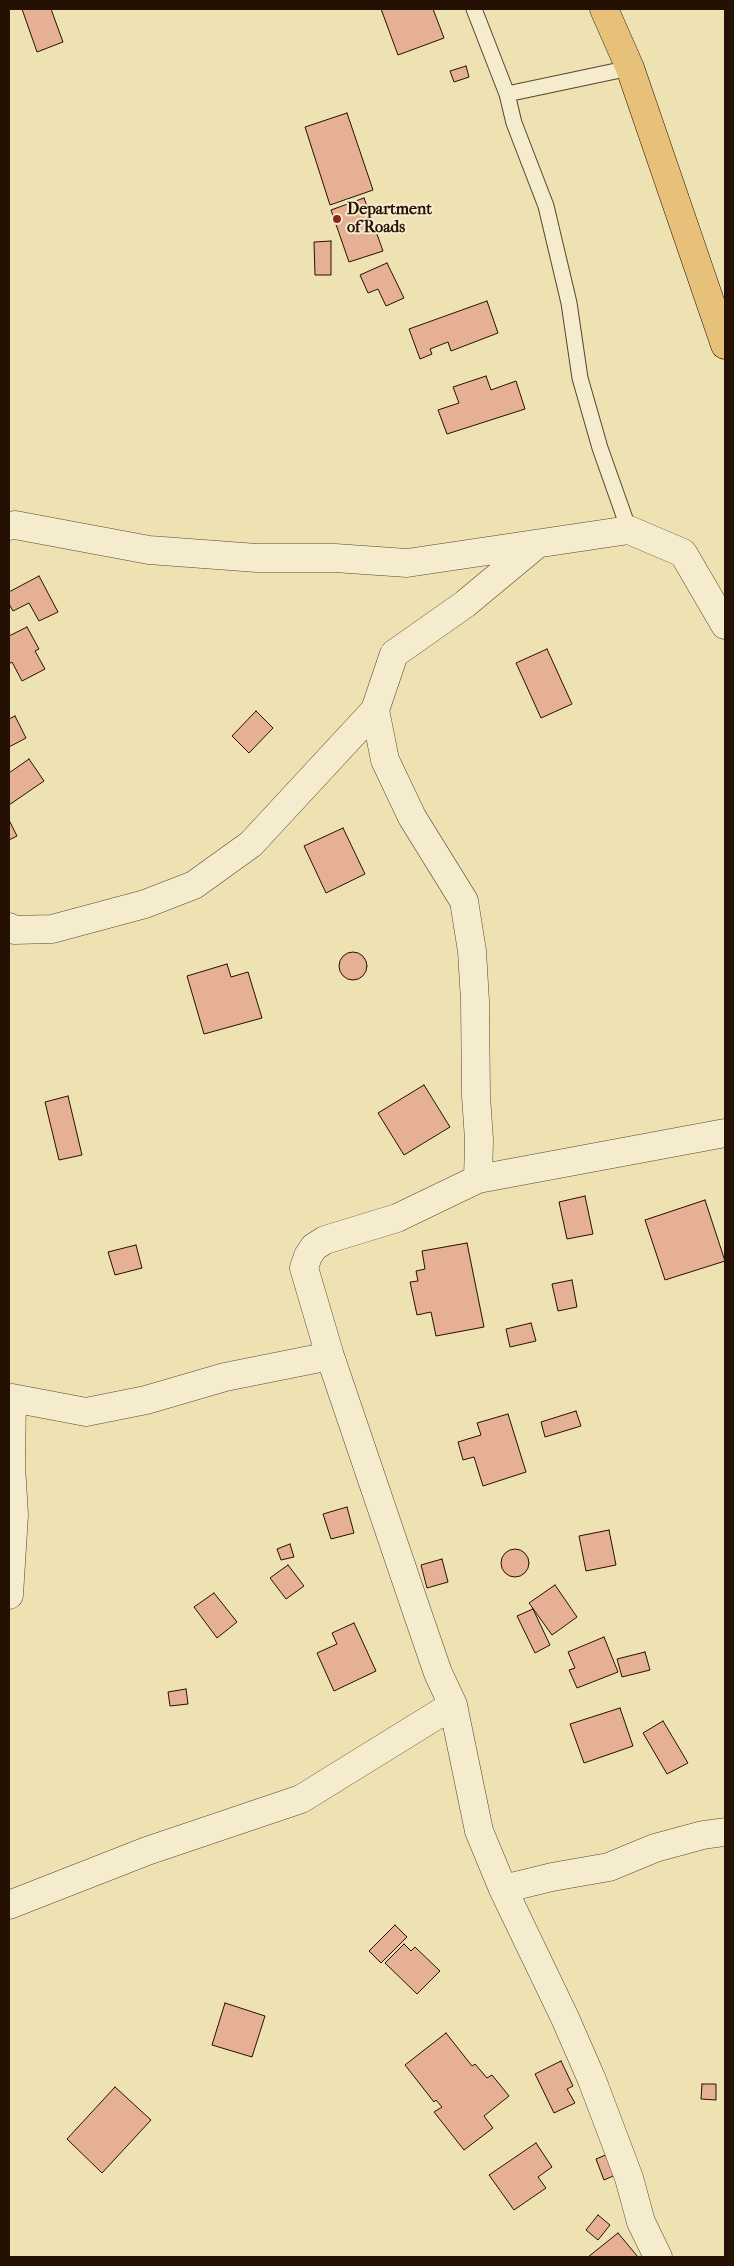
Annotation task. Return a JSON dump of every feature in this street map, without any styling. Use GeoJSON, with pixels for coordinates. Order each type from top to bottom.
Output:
{"type":"FeatureCollection","features":[{"type":"Feature","properties":{"kind":"highway"},"geometry":{"type":"LineString","coordinates":[[604,9],[630,68],[725,345]]}},
{"type":"Feature","properties":{"kind":"highway"},"geometry":{"type":"LineString","coordinates":[[624,9],[630,68]]}},
{"type":"Feature","properties":{"kind":"street"},"geometry":{"type":"LineString","coordinates":[[9,526],[15,525],[149,550],[257,558],[335,558],[406,563],[628,530],[684,554],[725,625]]}},
{"type":"Feature","properties":{"kind":"street"},"geometry":{"type":"LineString","coordinates":[[9,927],[14,930],[52,929],[145,904],[194,885],[251,844],[375,710],[394,654],[465,604],[536,545]]}},
{"type":"Feature","properties":{"kind":"street"},"geometry":{"type":"LineString","coordinates":[[375,710],[385,760],[412,817],[464,900],[472,951],[475,1001],[478,1179]]}},
{"type":"Feature","properties":{"kind":"street"},"geometry":{"type":"LineString","coordinates":[[658,2257],[641,2222],[630,2178],[592,2080],[565,2018],[503,1889],[479,1831],[453,1705],[438,1673],[330,1356],[304,1268],[308,1256],[314,1248],[325,1240],[397,1218],[478,1179],[725,1133]]}},
{"type":"Feature","properties":{"kind":"street"},"geometry":{"type":"LineString","coordinates":[[9,1595],[14,1515],[11,1466],[12,1398],[86,1412],[146,1400],[226,1377],[330,1356]]}},
{"type":"Feature","properties":{"kind":"street"},"geometry":{"type":"LineString","coordinates":[[9,1905],[147,1851],[301,1799],[453,1705]]}},
{"type":"Feature","properties":{"kind":"street"},"geometry":{"type":"LineString","coordinates":[[503,1889],[552,1877],[609,1867],[655,1848],[725,1832]]}},
{"type":"Feature","properties":{"kind":"lane"},"geometry":{"type":"LineString","coordinates":[[474,9],[507,94],[514,123],[546,206],[569,303],[580,378],[600,448],[628,530]]}},
{"type":"Feature","properties":{"kind":"lane"},"geometry":{"type":"LineString","coordinates":[[507,94],[630,68]]}},
{"type":"Feature","properties":{"kind":"building"},"geometry":{"type":"Polygon","coordinates":[[[22,9],[51,9],[63,42],[37,52],[22,9]]]}},
{"type":"Feature","properties":{"kind":"building"},"geometry":{"type":"Polygon","coordinates":[[[381,9],[433,9],[444,38],[398,55],[381,9]]]}},
{"type":"Feature","properties":{"kind":"building"},"geometry":{"type":"Polygon","coordinates":[[[466,66],[469,77],[454,82],[450,71],[466,66]]]}},
{"type":"Feature","properties":{"kind":"building"},"geometry":{"type":"Polygon","coordinates":[[[347,113],[373,190],[330,205],[305,127],[347,113]]]}},
{"type":"Feature","properties":{"kind":"building"},"geometry":{"type":"Polygon","coordinates":[[[364,198],[383,251],[349,262],[331,210],[364,198]]]}},
{"type":"Feature","properties":{"kind":"building"},"geometry":{"type":"Polygon","coordinates":[[[331,241],[331,275],[315,275],[314,242],[331,241]]]}},
{"type":"Feature","properties":{"kind":"building"},"geometry":{"type":"Polygon","coordinates":[[[387,263],[404,298],[386,306],[378,289],[368,293],[360,275],[387,263]]]}},
{"type":"Feature","properties":{"kind":"building"},"geometry":{"type":"Polygon","coordinates":[[[487,301],[498,333],[451,351],[448,342],[430,349],[432,354],[420,359],[409,329],[487,301]]]}},
{"type":"Feature","properties":{"kind":"building"},"geometry":{"type":"Polygon","coordinates":[[[486,376],[491,390],[516,381],[525,409],[447,434],[438,410],[459,403],[453,387],[486,376]]]}},
{"type":"Feature","properties":{"kind":"building"},"geometry":{"type":"Polygon","coordinates":[[[39,576],[58,612],[39,621],[29,603],[13,611],[9,604],[9,592],[39,576]]]}},
{"type":"Feature","properties":{"kind":"building"},"geometry":{"type":"Polygon","coordinates":[[[27,627],[39,649],[35,651],[45,669],[22,681],[12,662],[9,664],[9,636],[27,627]]]}},
{"type":"Feature","properties":{"kind":"building"},"geometry":{"type":"Polygon","coordinates":[[[547,649],[572,704],[541,718],[516,663],[547,649]]]}},
{"type":"Feature","properties":{"kind":"building"},"geometry":{"type":"Polygon","coordinates":[[[256,711],[273,728],[249,753],[232,736],[256,711]]]}},
{"type":"Feature","properties":{"kind":"building"},"geometry":{"type":"Polygon","coordinates":[[[15,716],[26,738],[9,747],[9,719],[15,716]]]}},
{"type":"Feature","properties":{"kind":"building"},"geometry":{"type":"Polygon","coordinates":[[[29,759],[44,781],[9,805],[9,773],[29,759]]]}},
{"type":"Feature","properties":{"kind":"building"},"geometry":{"type":"Polygon","coordinates":[[[9,820],[17,836],[9,840],[9,820]]]}},
{"type":"Feature","properties":{"kind":"building"},"geometry":{"type":"Polygon","coordinates":[[[343,828],[365,874],[326,893],[304,846],[343,828]]]}},
{"type":"Feature","properties":{"kind":"building"},"geometry":{"type":"Polygon","coordinates":[[[353,952],[363,956],[367,966],[363,976],[353,980],[343,976],[339,966],[343,956],[353,952]]]}},
{"type":"Feature","properties":{"kind":"building"},"geometry":{"type":"Polygon","coordinates":[[[227,964],[231,977],[248,972],[262,1018],[204,1034],[187,976],[227,964]]]}},
{"type":"Feature","properties":{"kind":"building"},"geometry":{"type":"Polygon","coordinates":[[[424,1085],[450,1127],[404,1155],[378,1113],[424,1085]]]}},
{"type":"Feature","properties":{"kind":"building"},"geometry":{"type":"Polygon","coordinates":[[[68,1096],[82,1155],[59,1160],[45,1102],[68,1096]]]}},
{"type":"Feature","properties":{"kind":"building"},"geometry":{"type":"Polygon","coordinates":[[[585,1196],[593,1234],[567,1239],[559,1202],[585,1196]]]}},
{"type":"Feature","properties":{"kind":"building"},"geometry":{"type":"Polygon","coordinates":[[[705,1200],[725,1261],[665,1280],[645,1220],[705,1200]]]}},
{"type":"Feature","properties":{"kind":"building"},"geometry":{"type":"Polygon","coordinates":[[[467,1243],[484,1327],[436,1336],[431,1312],[417,1315],[410,1282],[418,1281],[416,1271],[425,1269],[422,1251],[467,1243]]]}},
{"type":"Feature","properties":{"kind":"building"},"geometry":{"type":"Polygon","coordinates":[[[136,1245],[142,1268],[115,1275],[108,1252],[136,1245]]]}},
{"type":"Feature","properties":{"kind":"building"},"geometry":{"type":"Polygon","coordinates":[[[572,1280],[577,1307],[558,1311],[552,1284],[572,1280]]]}},
{"type":"Feature","properties":{"kind":"building"},"geometry":{"type":"Polygon","coordinates":[[[531,1323],[536,1341],[510,1347],[506,1329],[531,1323]]]}},
{"type":"Feature","properties":{"kind":"building"},"geometry":{"type":"Polygon","coordinates":[[[576,1411],[581,1426],[545,1437],[541,1422],[576,1411]]]}},
{"type":"Feature","properties":{"kind":"building"},"geometry":{"type":"Polygon","coordinates":[[[508,1414],[526,1472],[483,1486],[474,1457],[463,1460],[458,1442],[481,1435],[477,1423],[508,1414]]]}},
{"type":"Feature","properties":{"kind":"building"},"geometry":{"type":"Polygon","coordinates":[[[347,1507],[354,1533],[331,1539],[323,1514],[347,1507]]]}},
{"type":"Feature","properties":{"kind":"building"},"geometry":{"type":"Polygon","coordinates":[[[609,1530],[616,1565],[586,1571],[579,1536],[609,1530]]]}},
{"type":"Feature","properties":{"kind":"building"},"geometry":{"type":"Polygon","coordinates":[[[290,1544],[294,1557],[281,1560],[277,1549],[290,1544]]]}},
{"type":"Feature","properties":{"kind":"building"},"geometry":{"type":"Polygon","coordinates":[[[515,1549],[525,1553],[529,1563],[525,1573],[515,1577],[505,1573],[501,1563],[505,1553],[515,1549]]]}},
{"type":"Feature","properties":{"kind":"building"},"geometry":{"type":"Polygon","coordinates":[[[442,1559],[448,1582],[427,1588],[421,1565],[442,1559]]]}},
{"type":"Feature","properties":{"kind":"building"},"geometry":{"type":"Polygon","coordinates":[[[288,1565],[304,1586],[286,1599],[270,1578],[288,1565]]]}},
{"type":"Feature","properties":{"kind":"building"},"geometry":{"type":"Polygon","coordinates":[[[555,1585],[577,1617],[552,1635],[529,1603],[555,1585]]]}},
{"type":"Feature","properties":{"kind":"building"},"geometry":{"type":"Polygon","coordinates":[[[214,1593],[237,1622],[217,1638],[194,1607],[214,1593]]]}},
{"type":"Feature","properties":{"kind":"building"},"geometry":{"type":"Polygon","coordinates":[[[533,1609],[550,1645],[535,1653],[517,1616],[533,1609]]]}},
{"type":"Feature","properties":{"kind":"building"},"geometry":{"type":"Polygon","coordinates":[[[354,1623],[376,1671],[334,1691],[317,1653],[337,1644],[332,1633],[354,1623]]]}},
{"type":"Feature","properties":{"kind":"building"},"geometry":{"type":"Polygon","coordinates":[[[604,1637],[618,1672],[577,1688],[569,1670],[575,1668],[568,1652],[604,1637]]]}},
{"type":"Feature","properties":{"kind":"building"},"geometry":{"type":"Polygon","coordinates":[[[645,1652],[650,1670],[622,1677],[617,1659],[645,1652]]]}},
{"type":"Feature","properties":{"kind":"building"},"geometry":{"type":"Polygon","coordinates":[[[186,1689],[188,1704],[170,1706],[168,1692],[186,1689]]]}},
{"type":"Feature","properties":{"kind":"building"},"geometry":{"type":"Polygon","coordinates":[[[620,1708],[633,1746],[584,1763],[570,1724],[620,1708]]]}},
{"type":"Feature","properties":{"kind":"building"},"geometry":{"type":"Polygon","coordinates":[[[663,1721],[688,1763],[667,1774],[643,1733],[663,1721]]]}},
{"type":"Feature","properties":{"kind":"building"},"geometry":{"type":"Polygon","coordinates":[[[395,1925],[407,1937],[381,1963],[369,1951],[395,1925]]]}},
{"type":"Feature","properties":{"kind":"building"},"geometry":{"type":"Polygon","coordinates":[[[404,1944],[411,1951],[415,1947],[440,1971],[417,1994],[385,1963],[404,1944]]]}},
{"type":"Feature","properties":{"kind":"building"},"geometry":{"type":"Polygon","coordinates":[[[225,2003],[265,2016],[252,2057],[212,2045],[225,2003]]]}},
{"type":"Feature","properties":{"kind":"building"},"geometry":{"type":"Polygon","coordinates":[[[446,2033],[472,2066],[475,2064],[487,2078],[492,2075],[509,2096],[484,2116],[493,2128],[464,2150],[434,2112],[442,2107],[436,2100],[434,2102],[405,2065],[446,2033]]]}},
{"type":"Feature","properties":{"kind":"building"},"geometry":{"type":"Polygon","coordinates":[[[561,2061],[573,2086],[567,2089],[575,2103],[554,2113],[535,2074],[561,2061]]]}},
{"type":"Feature","properties":{"kind":"building"},"geometry":{"type":"Polygon","coordinates":[[[702,2084],[716,2084],[716,2100],[701,2099],[702,2084]]]}},
{"type":"Feature","properties":{"kind":"building"},"geometry":{"type":"Polygon","coordinates":[[[115,2087],[151,2120],[102,2173],[67,2139],[115,2087]]]}},
{"type":"Feature","properties":{"kind":"building"},"geometry":{"type":"Polygon","coordinates":[[[536,2143],[552,2167],[538,2177],[546,2188],[514,2210],[489,2175],[536,2143]]]}},
{"type":"Feature","properties":{"kind":"building"},"geometry":{"type":"Polygon","coordinates":[[[613,2152],[622,2172],[604,2180],[596,2159],[613,2152]]]}},
{"type":"Feature","properties":{"kind":"building"},"geometry":{"type":"Polygon","coordinates":[[[598,2215],[610,2225],[598,2240],[586,2230],[598,2215]]]}},
{"type":"Feature","properties":{"kind":"building"},"geometry":{"type":"Polygon","coordinates":[[[618,2233],[638,2257],[588,2257],[618,2233]]]}},
{"type":"Feature","properties":{"kind":"place","name":"Department of Roads"},"geometry":{"type":"Point","coordinates":[337,219]}}]}
